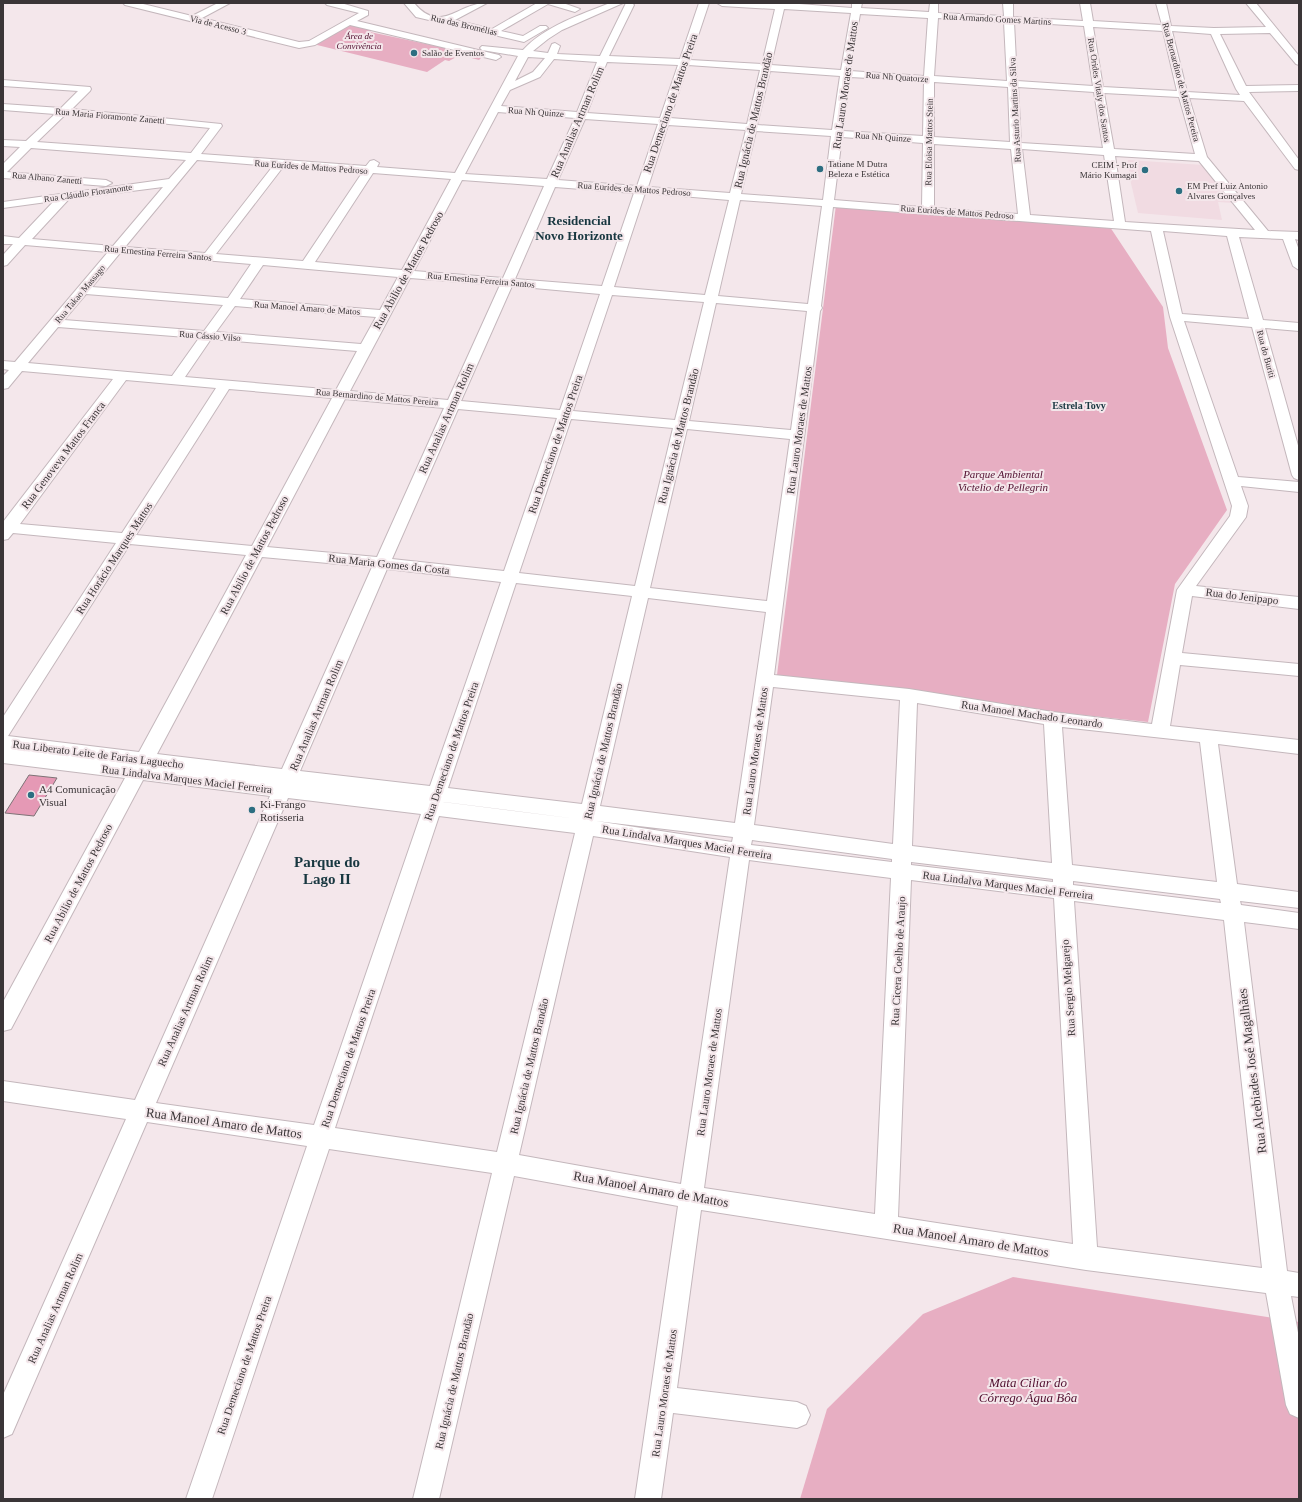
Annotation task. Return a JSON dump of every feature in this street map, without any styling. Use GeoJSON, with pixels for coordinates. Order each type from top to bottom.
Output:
{"type":"FeatureCollection","features":[{"type":"Feature","properties":{"kind":"street","name":"Via de Acesso 3"},"geometry":{"type":"LineString","coordinates":[[128,3],[299,45],[308,45],[349,22]]}},
{"type":"Feature","properties":{"kind":"street"},"geometry":{"type":"LineString","coordinates":[[193,19],[225,3]]}},
{"type":"Feature","properties":{"kind":"street"},"geometry":{"type":"LineString","coordinates":[[330,3],[365,11],[349,22]]}},
{"type":"Feature","properties":{"kind":"street","name":"Rua das Bromélias"},"geometry":{"type":"LineString","coordinates":[[409,3],[419,15],[524,39],[575,9],[552,3]]}},
{"type":"Feature","properties":{"kind":"street"},"geometry":{"type":"LineString","coordinates":[[446,21],[482,3]]}},
{"type":"Feature","properties":{"kind":"street"},"geometry":{"type":"LineString","coordinates":[[493,32],[544,3]]}},
{"type":"Feature","properties":{"kind":"street","name":"Rua Abilio de Mattos Pedroso"},"geometry":{"type":"LineString","coordinates":[[3,1022],[521,58],[544,37],[556,30],[618,3]]}},
{"type":"Feature","properties":{"kind":"street","name":"Rua Demeciano de Mattos Preira"},"geometry":{"type":"LineString","coordinates":[[199,1499],[704,3]]}},
{"type":"Feature","properties":{"kind":"street","name":"Rua Armando Gomes Martins"},"geometry":{"type":"LineString","coordinates":[[722,3],[856,7],[934,16],[1214,31],[1273,30]]}},
{"type":"Feature","properties":{"kind":"street","name":"Rua Eloisa Mattos Stein"},"geometry":{"type":"LineString","coordinates":[[928,207],[929,79],[934,3]]}},
{"type":"Feature","properties":{"kind":"street","name":"Rua Asturio Martins da Silva"},"geometry":{"type":"LineString","coordinates":[[1008,3],[1016,146],[1023,214]]}},
{"type":"Feature","properties":{"kind":"street","name":"Rua Orides Vitaly dos Santos"},"geometry":{"type":"LineString","coordinates":[[1085,3],[1120,220]]}},
{"type":"Feature","properties":{"kind":"street","name":"Rua Bernardino de Mattos Pereira"},"geometry":{"type":"LineString","coordinates":[[1161,3],[1183,95],[1202,158],[1262,231]]}},
{"type":"Feature","properties":{"kind":"street"},"geometry":{"type":"LineString","coordinates":[[1251,3],[1299,62]]}},
{"type":"Feature","properties":{"kind":"street"},"geometry":{"type":"LineString","coordinates":[[505,88],[537,75],[544,69],[555,46],[562,38],[632,4]]}},
{"type":"Feature","properties":{"kind":"street","name":"Rua Analias Artman Rolim"},"geometry":{"type":"LineString","coordinates":[[3,1425],[382,563],[508,283],[581,115],[603,59],[632,4]]}},
{"type":"Feature","properties":{"kind":"street","name":"Rua Ignácia de Mattos Brandão"},"geometry":{"type":"LineString","coordinates":[[426,1499],[781,5]]}},
{"type":"Feature","properties":{"kind":"street","name":"Rua Lauro Moraes de Mattos"},"geometry":{"type":"LineString","coordinates":[[648,1499],[765,680],[856,7]]}},
{"type":"Feature","properties":{"kind":"street","name":"Rua Nh Quatorze"},"geometry":{"type":"LineString","coordinates":[[349,22],[440,44],[479,48],[507,56],[521,58],[551,57],[684,62],[846,74],[1247,98]]}},
{"type":"Feature","properties":{"kind":"street"},"geometry":{"type":"LineString","coordinates":[[1214,31],[1247,98],[1295,156],[1299,167]]}},
{"type":"Feature","properties":{"kind":"street"},"geometry":{"type":"LineString","coordinates":[[515,71],[525,75],[537,75]]}},
{"type":"Feature","properties":{"kind":"street"},"geometry":{"type":"LineString","coordinates":[[3,83],[86,89],[3,170]]}},
{"type":"Feature","properties":{"kind":"street"},"geometry":{"type":"LineString","coordinates":[[1241,88],[1299,88]]}},
{"type":"Feature","properties":{"kind":"street","name":"Rua Maria Fioramonte Zanetti"},"geometry":{"type":"LineString","coordinates":[[3,107],[63,111],[217,126]]}},
{"type":"Feature","properties":{"kind":"street","name":"Rua Nh Quinze"},"geometry":{"type":"LineString","coordinates":[[493,109],[1202,158]]}},
{"type":"Feature","properties":{"kind":"street","name":"Rua Takao Massago"},"geometry":{"type":"LineString","coordinates":[[3,386],[173,182],[217,126]]}},
{"type":"Feature","properties":{"kind":"street","name":"Rua Eurídes de Mattos Pedroso"},"geometry":{"type":"LineString","coordinates":[[3,137],[31,142],[1262,231]]}},
{"type":"Feature","properties":{"kind":"street","name":"Rua Eurídes de Mattos Pedroso"},"geometry":{"type":"LineString","coordinates":[[3,143],[31,142]]}},
{"type":"Feature","properties":{"kind":"street","name":"Rua Eurídes de Mattos Pedroso"},"geometry":{"type":"LineString","coordinates":[[196,154],[279,165],[372,167]]}},
{"type":"Feature","properties":{"kind":"street"},"geometry":{"type":"LineString","coordinates":[[208,257],[279,165]]}},
{"type":"Feature","properties":{"kind":"street"},"geometry":{"type":"LineString","coordinates":[[307,265],[372,167]]}},
{"type":"Feature","properties":{"kind":"street","name":"Rua Albano Zanetti"},"geometry":{"type":"LineString","coordinates":[[3,175],[139,186]]}},
{"type":"Feature","properties":{"kind":"street","name":"Rua Cláudio Fioramonte"},"geometry":{"type":"LineString","coordinates":[[3,205],[173,182]]}},
{"type":"Feature","properties":{"kind":"street"},"geometry":{"type":"LineString","coordinates":[[3,262],[65,196]]}},
{"type":"Feature","properties":{"kind":"street","name":"Rua Eurídes de Mattos Pedroso"},"geometry":{"type":"LineString","coordinates":[[1120,220],[1156,227],[1232,233],[1262,231]]}},
{"type":"Feature","properties":{"kind":"street"},"geometry":{"type":"LineString","coordinates":[[1156,227],[1176,317],[1240,506],[1238,517],[1185,590],[1160,730]]}},
{"type":"Feature","properties":{"kind":"street"},"geometry":{"type":"LineString","coordinates":[[1262,231],[1294,236],[1299,266]]}},
{"type":"Feature","properties":{"kind":"street","name":"Rua do Buriti"},"geometry":{"type":"LineString","coordinates":[[1232,233],[1299,475]]}},
{"type":"Feature","properties":{"kind":"street","name":"Rua Ernestina Ferreira Santos"},"geometry":{"type":"LineString","coordinates":[[3,240],[816,308]]}},
{"type":"Feature","properties":{"kind":"street"},"geometry":{"type":"LineString","coordinates":[[176,380],[260,261]]}},
{"type":"Feature","properties":{"kind":"street","name":"Rua Manoel Amaro de Matos"},"geometry":{"type":"LineString","coordinates":[[83,290],[384,314]]}},
{"type":"Feature","properties":{"kind":"street"},"geometry":{"type":"LineString","coordinates":[[1176,317],[1258,325],[1299,327]]}},
{"type":"Feature","properties":{"kind":"street","name":"Rua Cássio Vilso"},"geometry":{"type":"LineString","coordinates":[[56,323],[365,348]]}},
{"type":"Feature","properties":{"kind":"street","name":"Rua Bernardino de Mattos Pereira"},"geometry":{"type":"LineString","coordinates":[[3,365],[798,435]]}},
{"type":"Feature","properties":{"kind":"street","name":"Rua Genoveva Mattos Franca"},"geometry":{"type":"LineString","coordinates":[[5,530],[123,375]]}},
{"type":"Feature","properties":{"kind":"street","name":"Rua Horácio Marques Mattos"},"geometry":{"type":"LineString","coordinates":[[3,731],[225,384]]}},
{"type":"Feature","properties":{"kind":"street"},"geometry":{"type":"LineString","coordinates":[[1232,480],[1299,487]]}},
{"type":"Feature","properties":{"kind":"street","name":"Rua Maria Gomes da Costa"},"geometry":{"type":"LineString","coordinates":[[5,530],[382,563],[774,607]]}},
{"type":"Feature","properties":{"kind":"street","name":"Rua do Jenipapo"},"geometry":{"type":"LineString","coordinates":[[1185,590],[1299,603]]}},
{"type":"Feature","properties":{"kind":"street"},"geometry":{"type":"LineString","coordinates":[[1172,658],[1299,670]]}},
{"type":"Feature","properties":{"kind":"street","name":"Rua Manoel Machado Leonardo"},"geometry":{"type":"LineString","coordinates":[[765,680],[909,695],[1053,719],[1299,747]]}},
{"type":"Feature","properties":{"kind":"street","name":"Rua Cicera Coelho de Araujo"},"geometry":{"type":"LineString","coordinates":[[886,1227],[909,695]]}},
{"type":"Feature","properties":{"kind":"street","name":"Rua Sergio Melgarejo"},"geometry":{"type":"LineString","coordinates":[[1053,719],[1086,1258]]}},
{"type":"Feature","properties":{"kind":"street","name":"Rua Alcebiades José Magalhães"},"geometry":{"type":"LineString","coordinates":[[1208,737],[1230,902],[1276,1281],[1299,1405]]}},
{"type":"Feature","properties":{"kind":"street","name":"Rua Liberato Leite de Farias Laguecho"},"geometry":{"type":"LineString","coordinates":[[3,742],[141,766]]}},
{"type":"Feature","properties":{"kind":"street","name":"Rua Lindalva Marques Maciel Ferreira"},"geometry":{"type":"LineString","coordinates":[[3,756],[141,766],[587,820],[902,863],[1230,902],[1299,920]]}},
{"type":"Feature","properties":{"kind":"street","name":"Rua Lindalva Marques Maciel Ferreira"},"geometry":{"type":"LineString","coordinates":[[1230,902],[1299,900]]}},
{"type":"Feature","properties":{"kind":"street","name":"Rua Manoel Amaro de Mattos"},"geometry":{"type":"LineString","coordinates":[[3,1091],[506,1164],[691,1197],[1086,1258],[1299,1285]]}},
{"type":"Feature","properties":{"kind":"street"},"geometry":{"type":"LineString","coordinates":[[663,1399],[797,1415]]}},
{"type":"Feature","properties":{"kind":"shaded area","name":"EM Pref Luiz Antonio Alvares Gonçalves"},"geometry":{"type":"Polygon","coordinates":[[[1128,160],[1203,165],[1234,203],[1218,202],[1222,220],[1138,213],[1130,179],[1128,160]]]}},
{"type":"Feature","properties":{"kind":"green space","name":"Área de Convivência"},"geometry":{"type":"Polygon","coordinates":[[[349,25],[372,30],[370,32],[483,56],[479,60],[460,55],[449,61],[445,60],[427,72],[313,44],[349,25]]]}},
{"type":"Feature","properties":{"kind":"green space","name":"Parque Ambiental Victelio de Pellegrin"},"geometry":{"type":"Polygon","coordinates":[[[836,205],[1110,227],[1163,307],[1168,348],[1227,510],[1175,584],[1148,722],[898,695],[893,690],[777,675],[836,205]]]}},
{"type":"Feature","properties":{"kind":"green space","name":"Mata Ciliar do Córrego Água Bôa"},"geometry":{"type":"Polygon","coordinates":[[[1013,1277],[1299,1322],[1299,1499],[800,1499],[827,1409],[923,1314],[1013,1277]]]}},
{"type":"Feature","properties":{"kind":"building","name":"A4 Comunicação Visual"},"geometry":{"type":"Polygon","coordinates":[[[29,775],[57,778],[34,816],[5,813],[29,775]]]}},
{"type":"Feature","properties":{"kind":"place","name":"Salão de Eventos"},"geometry":{"type":"Point","coordinates":[414,53]}},
{"type":"Feature","properties":{"kind":"place","name":"Tatiane M Dutra Beleza e Estética"},"geometry":{"type":"Point","coordinates":[820,169]}},
{"type":"Feature","properties":{"kind":"place","name":"CEIM - Prof Mário Kumagai"},"geometry":{"type":"Point","coordinates":[1145,170]}},
{"type":"Feature","properties":{"kind":"place","name":"EM Pref Luiz Antonio Alvares Gonçalves"},"geometry":{"type":"Point","coordinates":[1179,191]}},
{"type":"Feature","properties":{"kind":"place","name":"A4 Comunicação Visual"},"geometry":{"type":"Point","coordinates":[31,795]}},
{"type":"Feature","properties":{"kind":"place","name":"Ki-Frango Rotisseria"},"geometry":{"type":"Point","coordinates":[252,810]}},
{"type":"Feature","properties":{"kind":"district","name":"Residencial Novo Horizonte"},"geometry":{"type":"Point","coordinates":[579,228]}},
{"type":"Feature","properties":{"kind":"district","name":"Estrela Tovy"},"geometry":{"type":"Point","coordinates":[1079,405]}},
{"type":"Feature","properties":{"kind":"district","name":"Parque do Lago II"},"geometry":{"type":"Point","coordinates":[327,870]}}]}
